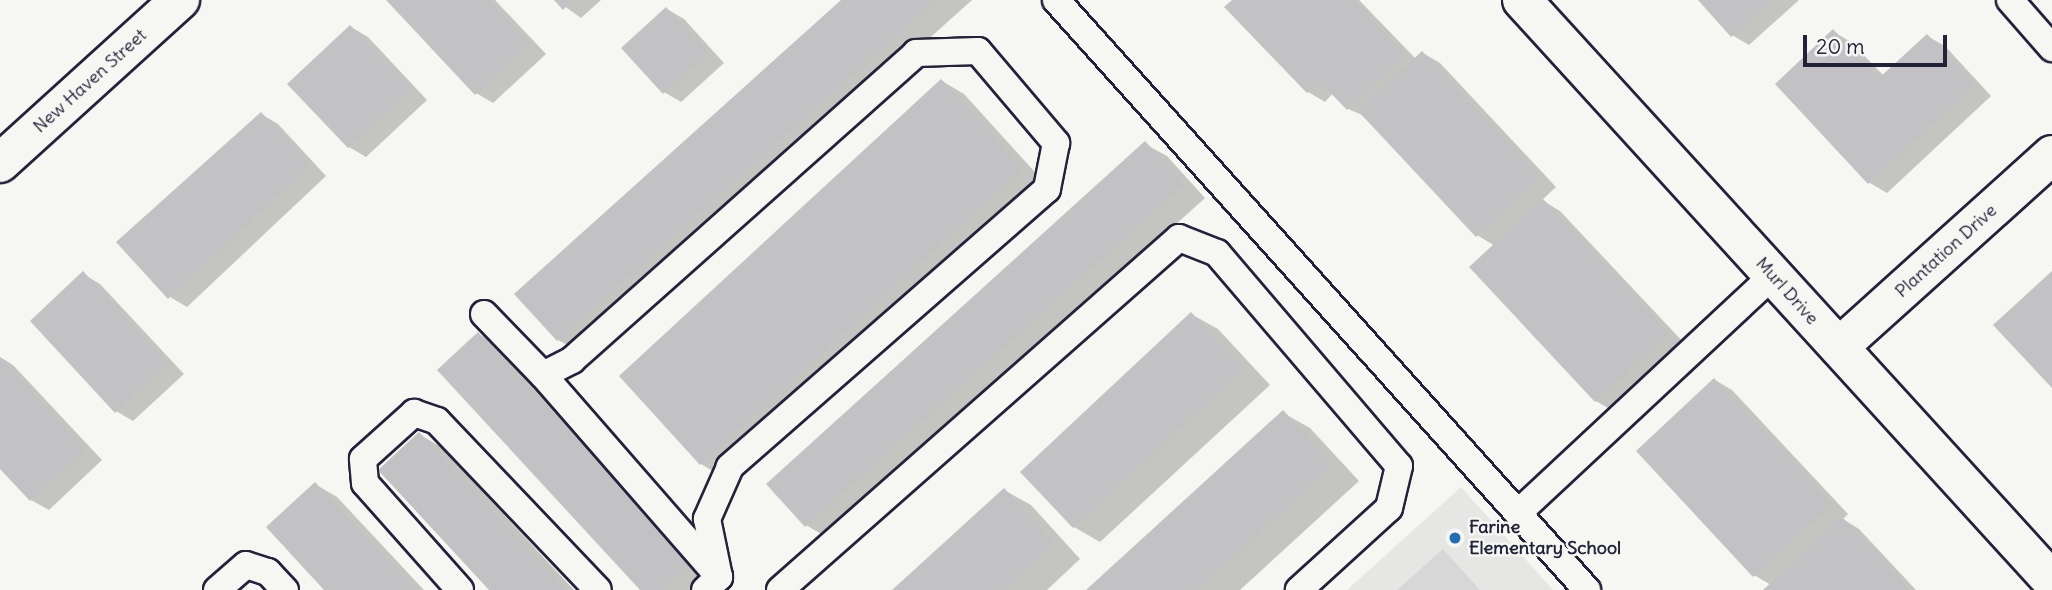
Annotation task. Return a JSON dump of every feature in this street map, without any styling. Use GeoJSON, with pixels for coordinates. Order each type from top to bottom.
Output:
{"type":"FeatureCollection","features":[{"type":"Feature","properties":{"kind":"street","name":"New Haven Street"},"geometry":{"type":"LineString","coordinates":[[0,163],[180,0]]}},
{"type":"Feature","properties":{"kind":"street","name":"Murl Drive"},"geometry":{"type":"LineString","coordinates":[[1522,0],[2052,581]]}},
{"type":"Feature","properties":{"kind":"street","name":"Plantation Drive"},"geometry":{"type":"LineString","coordinates":[[1839,347],[2052,155]]}},
{"type":"Feature","properties":{"kind":"lane"},"geometry":{"type":"LineString","coordinates":[[1056,0],[1587,590]]}},
{"type":"Feature","properties":{"kind":"lane"},"geometry":{"type":"LineString","coordinates":[[2010,0],[2052,48]]}},
{"type":"Feature","properties":{"kind":"lane"},"geometry":{"type":"LineString","coordinates":[[543,375],[572,360],[916,53],[978,51],[1056,143],[1047,189],[730,467],[707,519],[712,584]]}},
{"type":"Feature","properties":{"kind":"lane"},"geometry":{"type":"LineString","coordinates":[[780,590],[1179,239],[1217,253],[1399,466],[1389,508],[1299,590]]}},
{"type":"Feature","properties":{"kind":"lane"},"geometry":{"type":"LineString","coordinates":[[1518,513],[1773,275]]}},
{"type":"Feature","properties":{"kind":"lane"},"geometry":{"type":"LineString","coordinates":[[484,314],[543,375],[712,584]]}},
{"type":"Feature","properties":{"kind":"lane"},"geometry":{"type":"LineString","coordinates":[[460,590],[365,483],[363,459],[414,413],[437,421],[598,590]]}},
{"type":"Feature","properties":{"kind":"lane"},"geometry":{"type":"LineString","coordinates":[[217,590],[246,565],[268,572],[285,590]]}},
{"type":"Feature","properties":{"kind":"shaded area","name":"Farine Elementary School"},"geometry":{"type":"Polygon","coordinates":[[[1461,487],[1553,590],[1347,590],[1461,487]]]}},
{"type":"Feature","properties":{"kind":"shaded area"},"geometry":{"type":"Polygon","coordinates":[[[1443,549],[1480,590],[1397,590],[1443,549]]]}},
{"type":"Feature","properties":{"kind":"building"},"geometry":{"type":"Polygon","coordinates":[[[386,0],[489,0],[530,43],[475,95],[386,0]]]}},
{"type":"Feature","properties":{"kind":"building"},"geometry":{"type":"Polygon","coordinates":[[[554,0],[573,0],[563,10],[554,0]]]}},
{"type":"Feature","properties":{"kind":"building"},"geometry":{"type":"Polygon","coordinates":[[[841,0],[936,0],[557,341],[514,294],[841,0]]]}},
{"type":"Feature","properties":{"kind":"building"},"geometry":{"type":"Polygon","coordinates":[[[1232,0],[1353,0],[1405,54],[1347,110],[1319,81],[1307,93],[1224,7],[1232,0]]]}},
{"type":"Feature","properties":{"kind":"building"},"geometry":{"type":"Polygon","coordinates":[[[1698,0],[1771,0],[1731,37],[1698,0]]]}},
{"type":"Feature","properties":{"kind":"building"},"geometry":{"type":"Polygon","coordinates":[[[666,7],[708,53],[663,94],[621,48],[666,7]]]}},
{"type":"Feature","properties":{"kind":"building"},"geometry":{"type":"Polygon","coordinates":[[[350,25],[411,89],[348,148],[287,84],[350,25]]]}},
{"type":"Feature","properties":{"kind":"building"},"geometry":{"type":"Polygon","coordinates":[[[1833,29],[1879,78],[1927,34],[1975,85],[1868,184],[1775,84],[1833,29]]]}},
{"type":"Feature","properties":{"kind":"building"},"geometry":{"type":"Polygon","coordinates":[[[1422,51],[1540,177],[1476,237],[1358,111],[1422,51]]]}},
{"type":"Feature","properties":{"kind":"building"},"geometry":{"type":"Polygon","coordinates":[[[941,79],[1023,169],[700,465],[619,376],[941,79]]]}},
{"type":"Feature","properties":{"kind":"building"},"geometry":{"type":"Polygon","coordinates":[[[261,112],[310,165],[168,299],[116,242],[261,112]]]}},
{"type":"Feature","properties":{"kind":"building"},"geometry":{"type":"Polygon","coordinates":[[[1145,141],[1184,184],[805,527],[766,484],[1145,141]]]}},
{"type":"Feature","properties":{"kind":"building"},"geometry":{"type":"Polygon","coordinates":[[[1543,199],[1669,334],[1595,402],[1469,267],[1543,199]]]}},
{"type":"Feature","properties":{"kind":"building"},"geometry":{"type":"Polygon","coordinates":[[[83,271],[168,363],[115,413],[30,321],[83,271]]]}},
{"type":"Feature","properties":{"kind":"building"},"geometry":{"type":"Polygon","coordinates":[[[2052,271],[2052,388],[1993,325],[2052,271]]]}},
{"type":"Feature","properties":{"kind":"building"},"geometry":{"type":"Polygon","coordinates":[[[1191,312],[1244,369],[1073,528],[1020,472],[1191,312]]]}},
{"type":"Feature","properties":{"kind":"building"},"geometry":{"type":"Polygon","coordinates":[[[478,332],[692,563],[662,590],[640,590],[437,370],[478,332]]]}},
{"type":"Feature","properties":{"kind":"building"},"geometry":{"type":"Polygon","coordinates":[[[0,357],[86,450],[30,501],[0,469],[0,357]]]}},
{"type":"Feature","properties":{"kind":"building"},"geometry":{"type":"Polygon","coordinates":[[[1714,378],[1832,504],[1753,577],[1636,451],[1714,378]]]}},
{"type":"Feature","properties":{"kind":"building"},"geometry":{"type":"Polygon","coordinates":[[[1283,410],[1333,465],[1197,590],[1086,590],[1283,410]]]}},
{"type":"Feature","properties":{"kind":"building"},"geometry":{"type":"Polygon","coordinates":[[[419,432],[566,590],[489,590],[378,470],[419,432]]]}},
{"type":"Feature","properties":{"kind":"building"},"geometry":{"type":"Polygon","coordinates":[[[315,482],[416,590],[324,590],[266,527],[315,482]]]}},
{"type":"Feature","properties":{"kind":"building"},"geometry":{"type":"Polygon","coordinates":[[[1004,488],[1055,543],[1004,590],[892,590],[1004,488]]]}},
{"type":"Feature","properties":{"kind":"building"},"geometry":{"type":"Polygon","coordinates":[[[1842,517],[1910,590],[1763,590],[1842,517]]]}},
{"type":"Feature","properties":{"kind":"place","name":"Farine Elementary School"},"geometry":{"type":"Point","coordinates":[1455,538]}}]}
